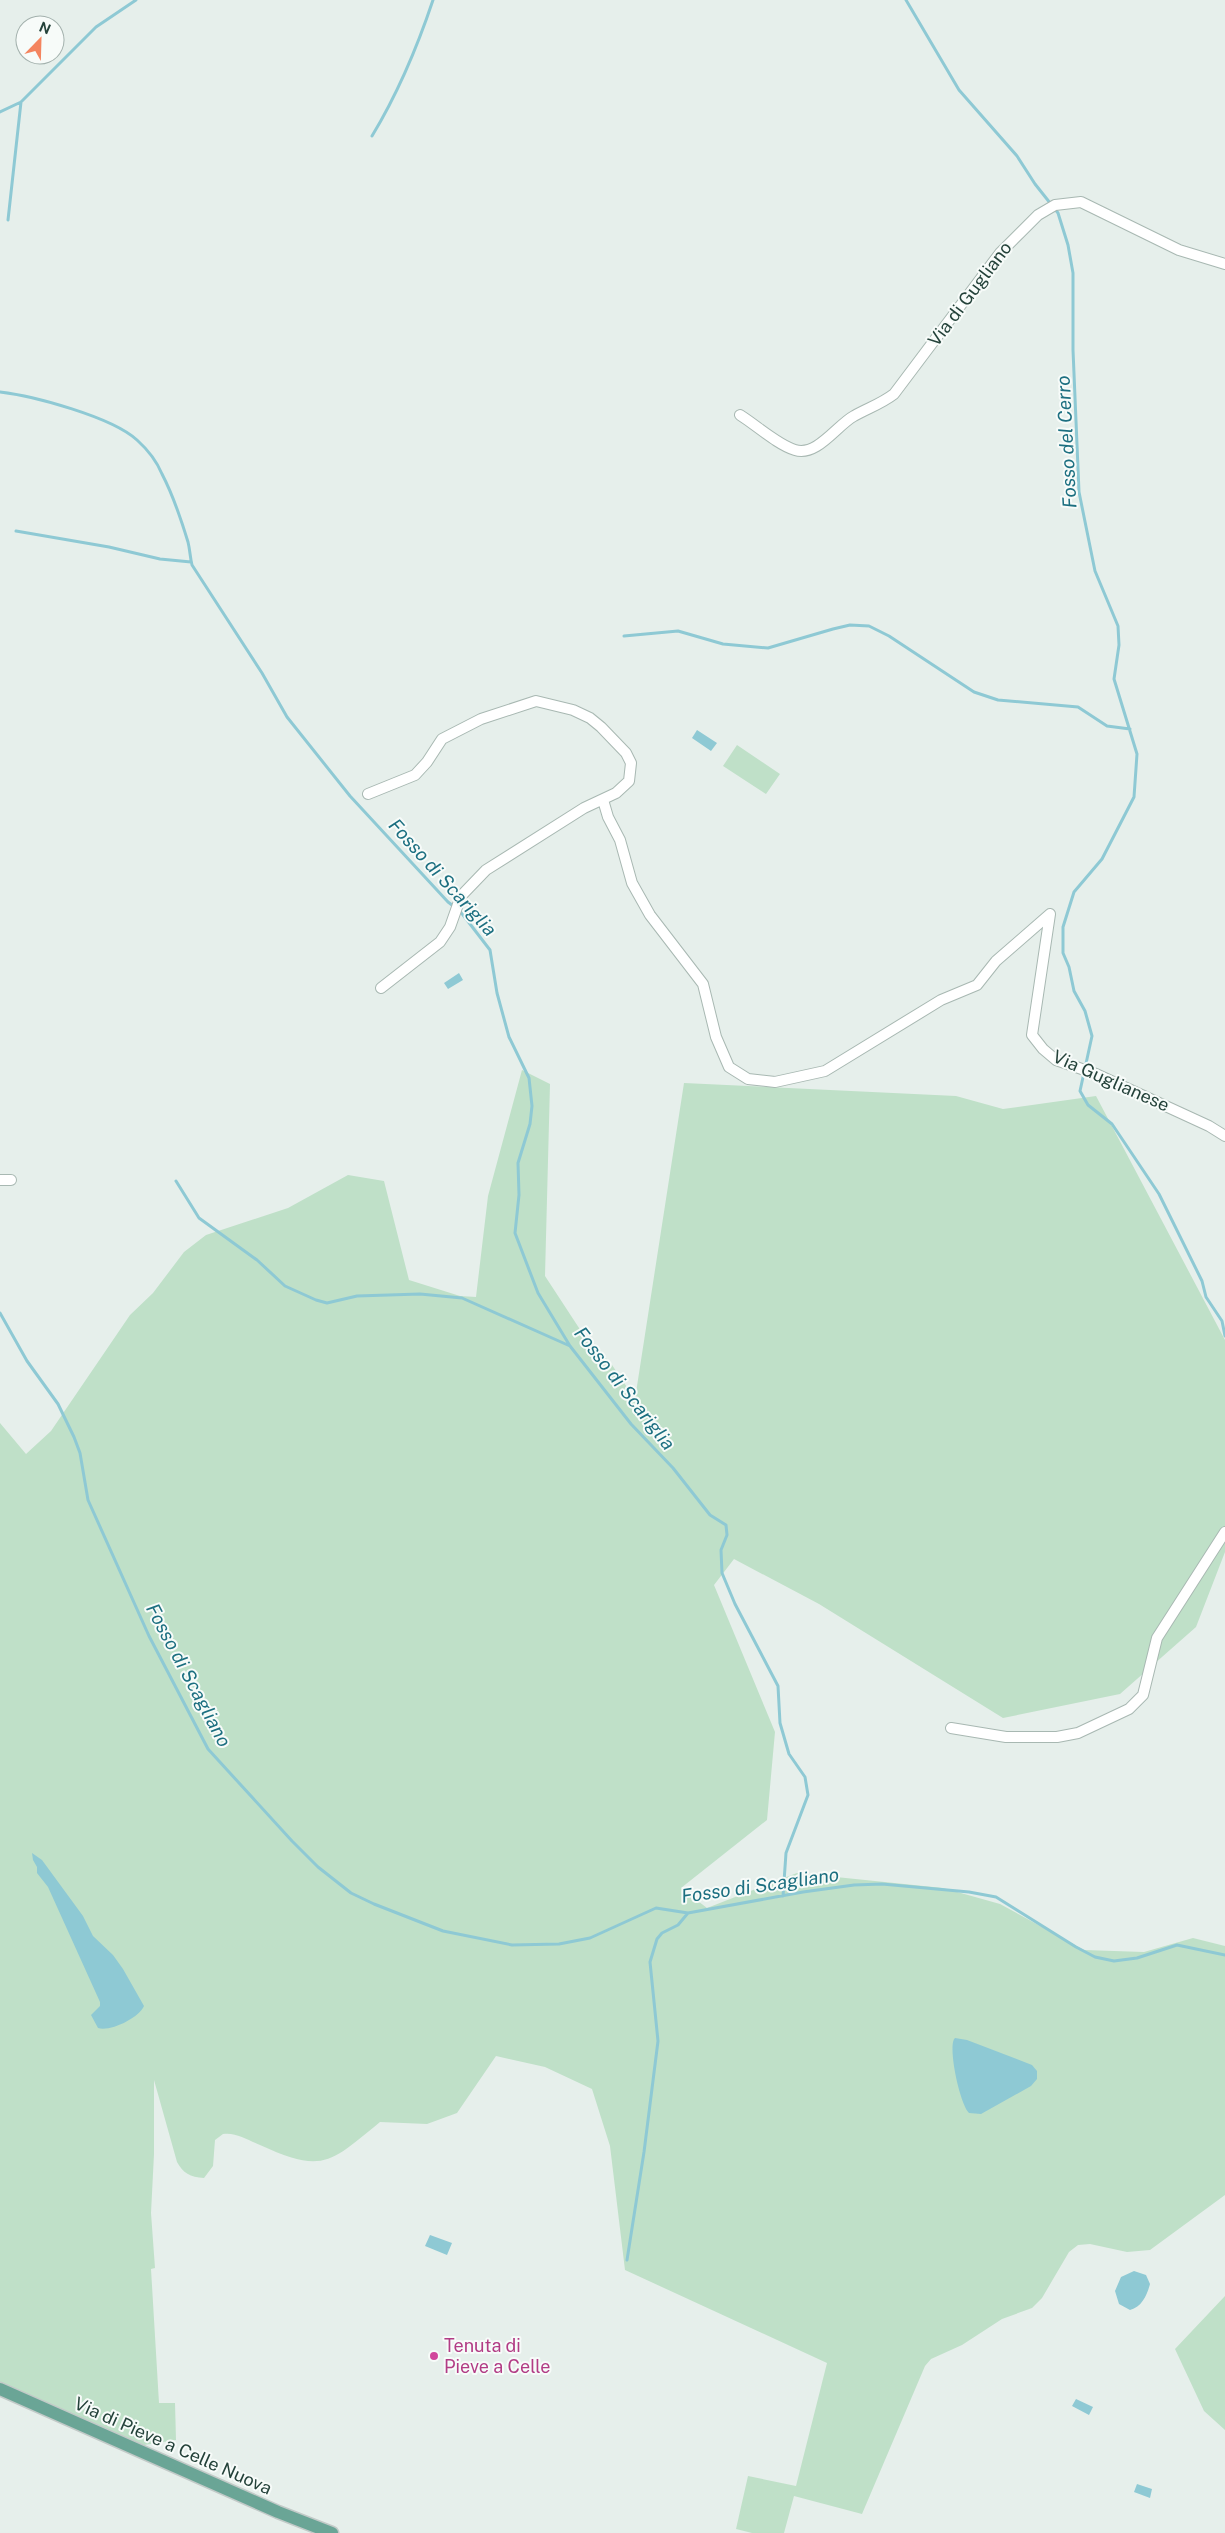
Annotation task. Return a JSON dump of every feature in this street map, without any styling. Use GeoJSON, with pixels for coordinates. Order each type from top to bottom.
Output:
{"type":"FeatureCollection","features":[{"type":"Feature","properties":{"kind":"main road","name":"Via di Pieve a Celle Nuova"},"geometry":{"type":"LineString","coordinates":[[0,2389],[278,2512],[332,2533]]}},
{"type":"Feature","properties":{"kind":"street","name":"Via di Gugliano"},"geometry":{"type":"LineString","coordinates":[[740,415],[789,447],[805,451],[816,446],[853,416],[880,405],[894,394],[1000,253],[1038,215],[1056,205],[1081,202],[1179,250],[1225,264]]}},
{"type":"Feature","properties":{"kind":"street"},"geometry":{"type":"LineString","coordinates":[[368,794],[415,775],[427,762],[442,739],[480,719],[536,701],[560,705],[590,718],[612,736],[626,753],[631,763],[629,781],[616,793],[584,808],[523,849],[486,870],[461,896],[450,927],[440,942],[382,988]]}},
{"type":"Feature","properties":{"kind":"street","name":"Via Guglianese"},"geometry":{"type":"LineString","coordinates":[[603,800],[608,817],[620,840],[632,883],[650,915],[703,984],[716,1037],[729,1067],[748,1079],[775,1082],[825,1071],[940,1000],[977,985],[996,961],[1050,914],[1032,1035],[1042,1049],[1056,1060],[1096,1074],[1209,1126],[1225,1136]]}},
{"type":"Feature","properties":{"kind":"street"},"geometry":{"type":"LineString","coordinates":[[0,1180],[12,1180]]}},
{"type":"Feature","properties":{"kind":"street"},"geometry":{"type":"LineString","coordinates":[[951,1728],[1006,1737],[1057,1737],[1078,1733],[1129,1709],[1143,1695],[1157,1638],[1225,1532]]}},
{"type":"Feature","properties":{"kind":"green space"},"geometry":{"type":"Polygon","coordinates":[[[737,745],[780,774],[766,794],[723,766],[737,745]]]}},
{"type":"Feature","properties":{"kind":"green space"},"geometry":{"type":"Polygon","coordinates":[[[522,1070],[550,1084],[545,1276],[581,1331],[612,1365],[635,1399],[684,1083],[956,1096],[1003,1109],[1096,1096],[1225,1340],[1225,1552],[1196,1627],[1120,1694],[1003,1718],[819,1604],[734,1559],[714,1585],[775,1732],[767,1820],[681,1888],[707,1908],[797,1873],[943,1888],[1000,1904],[1084,1950],[1144,1952],[1193,1938],[1225,1946],[1225,2195],[1150,2250],[1127,2252],[1090,2244],[1078,2245],[1069,2252],[1042,2298],[1032,2308],[1002,2319],[962,2345],[931,2359],[925,2366],[862,2514],[794,2496],[784,2533],[752,2533],[736,2529],[748,2476],[796,2486],[827,2363],[625,2270],[610,2146],[592,2089],[545,2067],[496,2056],[457,2113],[427,2124],[380,2122],[349,2147],[325,2160],[298,2159],[281,2154],[237,2135],[223,2134],[215,2140],[213,2166],[204,2178],[188,2174],[177,2162],[154,2080],[154,2154],[151,2213],[155,2268],[151,2269],[159,2403],[175,2403],[176,2440],[144,2445],[0,2383],[0,1423],[26,1454],[51,1431],[130,1315],[153,1293],[184,1252],[206,1235],[288,1208],[348,1175],[384,1181],[409,1280],[460,1296],[476,1297],[488,1196],[522,1070]]]}},
{"type":"Feature","properties":{"kind":"green space"},"geometry":{"type":"Polygon","coordinates":[[[1225,2296],[1225,2430],[1204,2411],[1175,2349],[1225,2296]]]}},
{"type":"Feature","properties":{"kind":"water"},"geometry":{"type":"Polygon","coordinates":[[[697,730],[717,743],[711,751],[692,738],[697,730]]]}},
{"type":"Feature","properties":{"kind":"water"},"geometry":{"type":"Polygon","coordinates":[[[459,973],[463,980],[448,989],[444,983],[459,973]]]}},
{"type":"Feature","properties":{"kind":"water"},"geometry":{"type":"Polygon","coordinates":[[[32,1853],[42,1860],[83,1916],[93,1936],[113,1955],[144,2006],[141,2011],[124,2023],[110,2028],[98,2028],[91,2015],[100,2006],[100,2002],[48,1887],[37,1873],[32,1853]]]}},
{"type":"Feature","properties":{"kind":"water"},"geometry":{"type":"Polygon","coordinates":[[[955,2038],[967,2040],[1032,2065],[1037,2071],[1037,2079],[1031,2086],[981,2114],[969,2113],[965,2108],[956,2075],[953,2052],[955,2038]]]}},
{"type":"Feature","properties":{"kind":"water"},"geometry":{"type":"Polygon","coordinates":[[[430,2235],[452,2243],[447,2255],[425,2246],[430,2235]]]}},
{"type":"Feature","properties":{"kind":"water"},"geometry":{"type":"Polygon","coordinates":[[[1134,2271],[1146,2275],[1150,2284],[1146,2296],[1141,2303],[1130,2310],[1119,2304],[1115,2291],[1121,2277],[1134,2271]]]}},
{"type":"Feature","properties":{"kind":"water"},"geometry":{"type":"Polygon","coordinates":[[[1076,2399],[1093,2407],[1089,2415],[1072,2406],[1076,2399]]]}},
{"type":"Feature","properties":{"kind":"water"},"geometry":{"type":"Polygon","coordinates":[[[1137,2484],[1152,2489],[1150,2498],[1134,2492],[1137,2484]]]}},
{"type":"Feature","properties":{"kind":"waterway"},"geometry":{"type":"LineString","coordinates":[[0,112],[21,102],[96,27],[136,0]]}},
{"type":"Feature","properties":{"kind":"waterway"},"geometry":{"type":"LineString","coordinates":[[372,136],[406,70],[433,0]]}},
{"type":"Feature","properties":{"kind":"waterway","name":"Fosso del Cerro"},"geometry":{"type":"LineString","coordinates":[[906,0],[959,90],[1017,156],[1035,184],[1058,213],[1068,245],[1073,273],[1073,350],[1079,492],[1095,571],[1118,626],[1119,645],[1114,679],[1137,754],[1134,797],[1102,859],[1074,892],[1063,927],[1063,953],[1069,967],[1074,991],[1085,1011],[1092,1036],[1080,1091],[1088,1105],[1112,1124],[1159,1194],[1202,1281],[1206,1297],[1222,1321],[1225,1336]]}},
{"type":"Feature","properties":{"kind":"waterway"},"geometry":{"type":"LineString","coordinates":[[8,220],[21,102]]}},
{"type":"Feature","properties":{"kind":"waterway","name":"Fosso di Scariglia"},"geometry":{"type":"LineString","coordinates":[[0,392],[52,403],[92,416],[125,431],[144,447],[166,482],[180,516],[188,542],[192,565],[262,673],[287,717],[350,796],[448,902],[460,911],[490,950],[497,993],[509,1037],[529,1078],[532,1106],[530,1124],[518,1163],[519,1195],[515,1233],[538,1293],[570,1346],[631,1424],[673,1468],[710,1515],[726,1525],[727,1535],[721,1550],[722,1573],[735,1604],[778,1686],[780,1723],[789,1754],[805,1777],[808,1795],[786,1853],[783,1896]]}},
{"type":"Feature","properties":{"kind":"waterway"},"geometry":{"type":"LineString","coordinates":[[16,531],[109,547],[160,559],[191,562]]}},
{"type":"Feature","properties":{"kind":"waterway"},"geometry":{"type":"LineString","coordinates":[[624,636],[678,631],[723,644],[768,648],[850,625],[869,626],[889,636],[974,692],[998,700],[1078,707],[1107,726],[1130,729]]}},
{"type":"Feature","properties":{"kind":"waterway"},"geometry":{"type":"LineString","coordinates":[[176,1181],[199,1218],[257,1260],[285,1286],[316,1300],[327,1303],[357,1296],[420,1294],[462,1298],[570,1346]]}},
{"type":"Feature","properties":{"kind":"waterway","name":"Fosso di Scagliano"},"geometry":{"type":"LineString","coordinates":[[0,1313],[27,1361],[58,1404],[74,1437],[80,1453],[88,1500],[149,1636],[208,1749],[292,1841],[318,1867],[351,1893],[443,1931],[512,1945],[559,1944],[590,1938],[656,1908],[688,1913],[803,1892],[854,1885],[882,1884],[969,1892],[996,1897],[1076,1947],[1095,1957],[1114,1961],[1137,1958],[1177,1945],[1225,1955]]}},
{"type":"Feature","properties":{"kind":"waterway"},"geometry":{"type":"LineString","coordinates":[[627,2260],[644,2152],[658,2041],[650,1962],[657,1939],[662,1933],[678,1925],[688,1913]]}},
{"type":"Feature","properties":{"kind":"place","name":"Tenuta di Pieve a Celle"},"geometry":{"type":"Point","coordinates":[434,2356]}}]}
